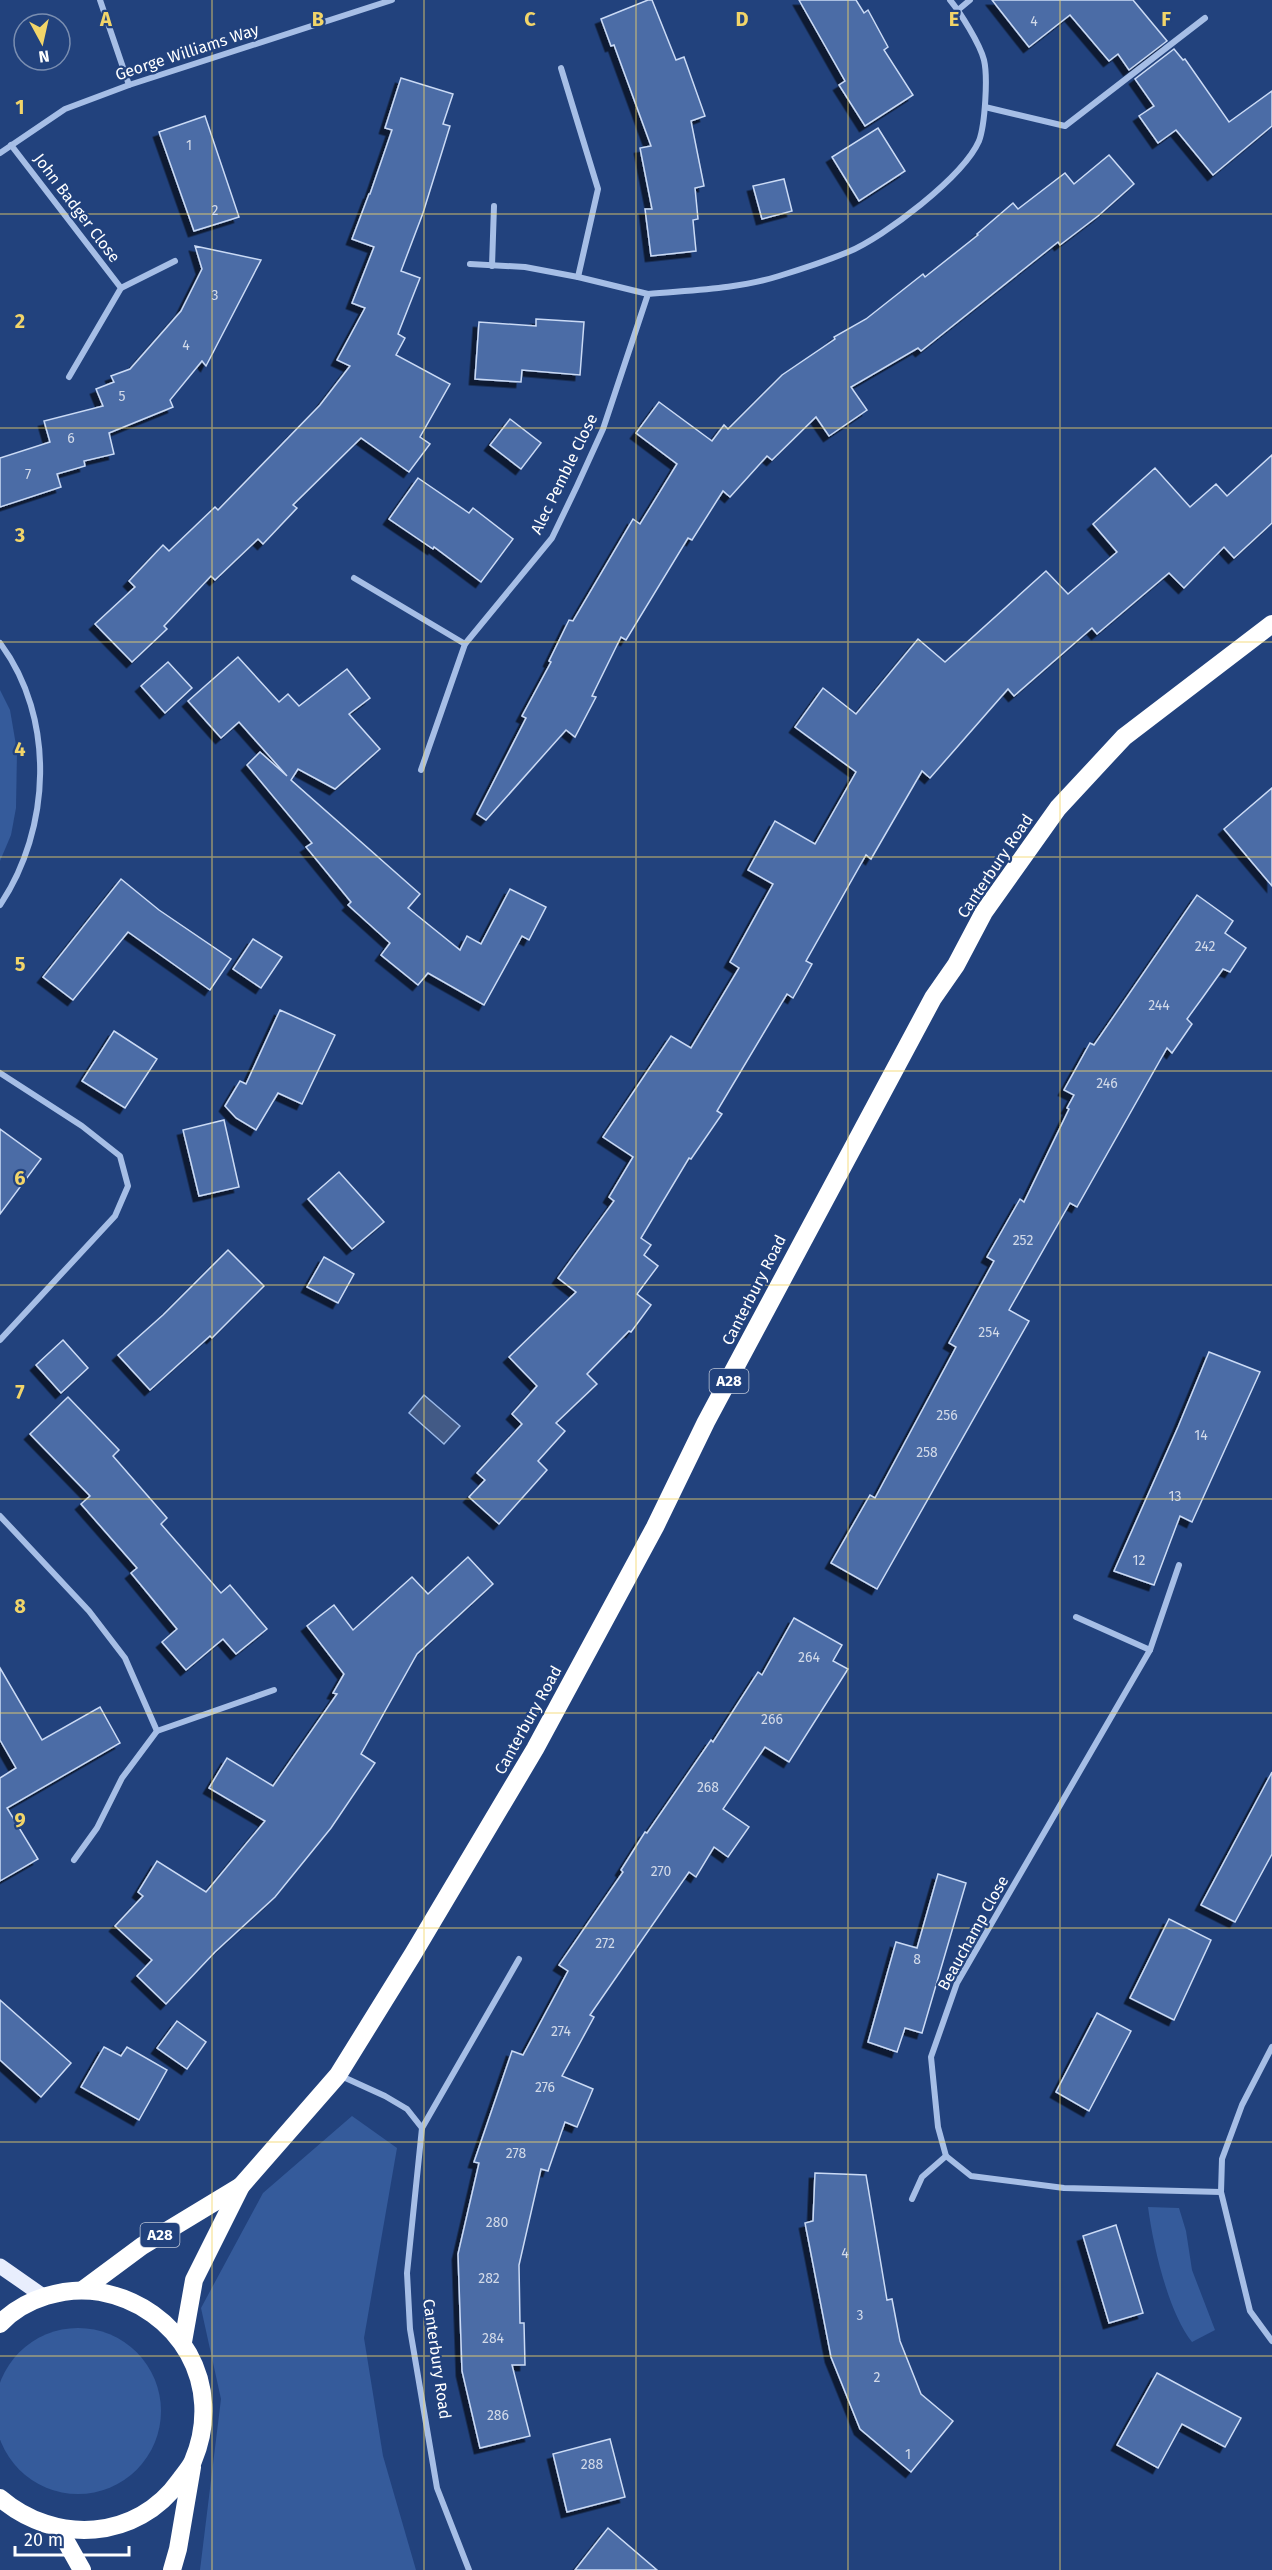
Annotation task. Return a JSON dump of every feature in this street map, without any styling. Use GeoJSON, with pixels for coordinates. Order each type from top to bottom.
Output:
{"type":"FeatureCollection","features":[{"type":"Feature","properties":{"kind":"highway","name":"Canterbury Road"},"geometry":{"type":"LineString","coordinates":[[183,2342],[194,2280],[241,2186],[338,2075],[535,1749],[655,1527],[706,1422],[828,1192],[933,998],[956,965],[984,912],[1058,808],[1124,737],[1272,624]]}},
{"type":"Feature","properties":{"kind":"highway","name":"Canterbury Road"},"geometry":{"type":"LineString","coordinates":[[84,2289],[142,2246],[241,2186]]}},
{"type":"Feature","properties":{"kind":"highway"},"geometry":{"type":"LineString","coordinates":[[0,2324],[8,2316],[42,2296],[84,2289],[122,2296],[156,2314],[183,2342],[200,2380],[203,2422],[192,2462],[178,2550],[172,2570]]}},
{"type":"Feature","properties":{"kind":"highway"},"geometry":{"type":"LineString","coordinates":[[0,2498],[28,2518],[59,2529],[99,2530],[137,2519],[170,2495],[192,2462]]}},
{"type":"Feature","properties":{"kind":"highway"},"geometry":{"type":"LineString","coordinates":[[59,2529],[82,2570]]}},
{"type":"Feature","properties":{"kind":"main road"},"geometry":{"type":"LineString","coordinates":[[0,2266],[42,2296]]}},
{"type":"Feature","properties":{"kind":"street"},"geometry":{"type":"LineString","coordinates":[[100,0],[129,85]]}},
{"type":"Feature","properties":{"kind":"street","name":"George Williams Way"},"geometry":{"type":"LineString","coordinates":[[0,153],[65,109],[129,85],[392,0]]}},
{"type":"Feature","properties":{"kind":"street"},"geometry":{"type":"LineString","coordinates":[[470,264],[525,267],[579,277],[648,294],[705,289],[777,277],[850,251],[908,215],[957,171],[978,141],[985,107],[984,60],[958,10],[950,0]]}},
{"type":"Feature","properties":{"kind":"street"},"geometry":{"type":"LineString","coordinates":[[958,10],[970,0]]}},
{"type":"Feature","properties":{"kind":"street"},"geometry":{"type":"LineString","coordinates":[[985,107],[1065,126],[1205,18]]}},
{"type":"Feature","properties":{"kind":"street"},"geometry":{"type":"LineString","coordinates":[[561,68],[598,189],[579,277]]}},
{"type":"Feature","properties":{"kind":"street","name":"John Badger Close"},"geometry":{"type":"LineString","coordinates":[[12,145],[121,288]]}},
{"type":"Feature","properties":{"kind":"street"},"geometry":{"type":"LineString","coordinates":[[492,266],[494,206]]}},
{"type":"Feature","properties":{"kind":"street"},"geometry":{"type":"LineString","coordinates":[[69,376],[121,288],[175,261]]}},
{"type":"Feature","properties":{"kind":"street","name":"Alec Pemble Close"},"geometry":{"type":"LineString","coordinates":[[421,770],[465,644],[552,538],[603,429],[648,294]]}},
{"type":"Feature","properties":{"kind":"street"},"geometry":{"type":"LineString","coordinates":[[354,578],[465,644]]}},
{"type":"Feature","properties":{"kind":"street"},"geometry":{"type":"LineString","coordinates":[[0,643],[31,704],[41,753],[36,820],[25,857],[0,905]]}},
{"type":"Feature","properties":{"kind":"street"},"geometry":{"type":"LineString","coordinates":[[0,1074],[82,1126],[120,1156],[128,1186],[115,1216],[0,1340]]}},
{"type":"Feature","properties":{"kind":"street"},"geometry":{"type":"LineString","coordinates":[[0,1516],[88,1611],[125,1658],[157,1731]]}},
{"type":"Feature","properties":{"kind":"street","name":"Beauchamp Close"},"geometry":{"type":"LineString","coordinates":[[946,2156],[938,2127],[931,2056],[957,1983],[1150,1650],[1179,1565]]}},
{"type":"Feature","properties":{"kind":"street"},"geometry":{"type":"LineString","coordinates":[[1076,1617],[1150,1650]]}},
{"type":"Feature","properties":{"kind":"street"},"geometry":{"type":"LineString","coordinates":[[74,1860],[97,1828],[122,1778],[157,1731],[274,1690]]}},
{"type":"Feature","properties":{"kind":"street","name":"Canterbury Road"},"geometry":{"type":"LineString","coordinates":[[469,2570],[437,2488],[410,2329],[407,2273],[423,2128],[519,1959]]}},
{"type":"Feature","properties":{"kind":"street"},"geometry":{"type":"LineString","coordinates":[[1272,2047],[1242,2105],[1222,2159],[1221,2192],[1250,2312],[1272,2341]]}},
{"type":"Feature","properties":{"kind":"street"},"geometry":{"type":"LineString","coordinates":[[338,2075],[385,2096],[407,2109],[423,2128]]}},
{"type":"Feature","properties":{"kind":"street"},"geometry":{"type":"LineString","coordinates":[[912,2199],[922,2177],[946,2156],[971,2176],[1064,2188],[1221,2192]]}},
{"type":"Feature","properties":{"kind":"shaded area"},"geometry":{"type":"Polygon","coordinates":[[[0,690],[10,710],[17,751],[16,808],[11,835],[0,861],[0,690]]]}},
{"type":"Feature","properties":{"kind":"shaded area"},"geometry":{"type":"Polygon","coordinates":[[[424,1395],[460,1426],[444,1444],[409,1413],[424,1395]]]}},
{"type":"Feature","properties":{"kind":"shaded area"},"geometry":{"type":"Polygon","coordinates":[[[352,2116],[397,2148],[364,2338],[383,2456],[416,2570],[200,2570],[221,2399],[201,2308],[263,2193],[352,2116]]]}},
{"type":"Feature","properties":{"kind":"shaded area"},"geometry":{"type":"Polygon","coordinates":[[[1148,2207],[1179,2208],[1186,2231],[1192,2270],[1215,2330],[1192,2342],[1176,2314],[1163,2278],[1148,2207]]]}},
{"type":"Feature","properties":{"kind":"shaded area"},"geometry":{"type":"Polygon","coordinates":[[[78,2328],[110,2335],[124,2342],[136,2353],[147,2365],[154,2379],[161,2411],[154,2443],[147,2457],[136,2469],[124,2480],[110,2487],[78,2494],[46,2487],[32,2480],[20,2469],[9,2457],[2,2443],[-5,2411],[2,2379],[9,2365],[20,2353],[32,2342],[46,2335],[78,2328]]]}},
{"type":"Feature","properties":{"kind":"building"},"geometry":{"type":"Polygon","coordinates":[[[652,0],[676,60],[684,57],[705,116],[691,121],[704,186],[695,188],[698,219],[693,220],[696,251],[651,256],[645,209],[652,209],[640,148],[651,146],[614,45],[611,46],[601,19],[652,0]]]}},
{"type":"Feature","properties":{"kind":"building"},"geometry":{"type":"Polygon","coordinates":[[[799,0],[856,0],[864,13],[868,10],[888,47],[884,50],[913,95],[865,126],[839,85],[845,81],[799,0]]]}},
{"type":"Feature","properties":{"kind":"building"},"geometry":{"type":"Polygon","coordinates":[[[992,0],[1133,0],[1167,41],[1129,70],[1118,54],[1109,61],[1070,15],[1029,47],[992,0]]]}},
{"type":"Feature","properties":{"kind":"building"},"geometry":{"type":"Polygon","coordinates":[[[1174,49],[1183,60],[1185,59],[1229,122],[1272,91],[1272,126],[1213,175],[1176,130],[1158,143],[1139,116],[1154,106],[1135,79],[1174,49]]]}},
{"type":"Feature","properties":{"kind":"building"},"geometry":{"type":"Polygon","coordinates":[[[401,78],[453,94],[443,124],[450,126],[423,213],[401,271],[420,278],[398,334],[405,338],[396,355],[450,384],[420,437],[430,444],[409,472],[361,438],[293,505],[297,508],[263,544],[258,539],[215,580],[211,576],[164,626],[167,629],[132,662],[95,624],[135,587],[129,581],[163,545],[169,551],[215,507],[218,510],[320,405],[350,366],[337,360],[365,308],[352,303],[374,247],[352,239],[392,130],[385,128],[401,78]]]}},
{"type":"Feature","properties":{"kind":"building"},"geometry":{"type":"Polygon","coordinates":[[[205,116],[239,217],[194,231],[159,132],[205,116]]]}},
{"type":"Feature","properties":{"kind":"building"},"geometry":{"type":"Polygon","coordinates":[[[878,128],[905,171],[859,201],[832,157],[878,128]]]}},
{"type":"Feature","properties":{"kind":"building"},"geometry":{"type":"Polygon","coordinates":[[[1109,155],[1134,184],[1098,216],[1060,245],[1058,242],[921,351],[918,348],[851,387],[867,410],[829,436],[816,417],[772,460],[767,456],[730,497],[723,491],[692,540],[688,538],[626,640],[621,637],[592,696],[596,697],[575,737],[566,730],[486,820],[477,814],[526,718],[522,716],[551,662],[549,661],[569,620],[573,621],[633,519],[640,524],[677,464],[636,433],[659,402],[712,441],[724,425],[728,429],[782,375],[835,339],[834,337],[866,319],[923,274],[925,277],[978,235],[1013,203],[1018,209],[1065,173],[1074,184],[1109,155]]]}},
{"type":"Feature","properties":{"kind":"building"},"geometry":{"type":"Polygon","coordinates":[[[784,179],[792,211],[762,219],[753,186],[784,179]]]}},
{"type":"Feature","properties":{"kind":"building"},"geometry":{"type":"Polygon","coordinates":[[[195,246],[261,260],[206,366],[202,361],[170,400],[173,407],[109,433],[114,454],[84,461],[85,466],[57,474],[61,487],[0,507],[0,458],[50,442],[44,421],[103,406],[96,389],[114,382],[111,376],[130,369],[181,311],[202,269],[195,246]]]}},
{"type":"Feature","properties":{"kind":"building"},"geometry":{"type":"Polygon","coordinates":[[[536,319],[584,322],[580,375],[522,370],[521,382],[475,379],[479,322],[536,326],[536,319]]]}},
{"type":"Feature","properties":{"kind":"building"},"geometry":{"type":"Polygon","coordinates":[[[510,419],[541,443],[521,469],[490,445],[510,419]]]}},
{"type":"Feature","properties":{"kind":"building"},"geometry":{"type":"Polygon","coordinates":[[[1272,455],[1272,523],[1234,558],[1224,547],[1184,588],[1169,573],[1097,634],[1092,628],[1014,696],[1008,689],[930,778],[922,771],[871,859],[866,855],[806,961],[812,964],[793,998],[787,994],[717,1111],[722,1114],[691,1159],[689,1158],[641,1238],[651,1245],[644,1255],[658,1266],[637,1294],[651,1305],[631,1332],[629,1331],[587,1374],[597,1384],[556,1423],[565,1431],[538,1461],[547,1470],[499,1524],[469,1497],[485,1480],[477,1473],[522,1424],[512,1414],[537,1386],[509,1357],[576,1292],[558,1278],[614,1201],[609,1197],[633,1157],[603,1137],[671,1036],[691,1048],[739,968],[730,962],[773,884],[748,870],[775,821],[815,844],[856,772],[795,727],[823,688],[856,714],[918,639],[945,662],[1046,571],[1068,594],[1117,552],[1093,524],[1155,468],[1190,507],[1216,484],[1227,496],[1272,455]]]}},
{"type":"Feature","properties":{"kind":"building"},"geometry":{"type":"Polygon","coordinates":[[[418,478],[469,513],[473,508],[513,539],[481,582],[434,547],[433,549],[389,519],[418,478]]]}},
{"type":"Feature","properties":{"kind":"building"},"geometry":{"type":"Polygon","coordinates":[[[238,657],[279,702],[288,694],[299,706],[347,669],[370,698],[349,714],[380,749],[335,789],[298,769],[291,780],[420,894],[408,908],[460,950],[467,936],[481,944],[510,889],[546,907],[529,940],[522,936],[484,1005],[428,973],[418,985],[381,955],[390,943],[348,905],[351,902],[306,847],[312,843],[247,765],[260,752],[287,776],[239,722],[221,738],[188,701],[238,657]]]}},
{"type":"Feature","properties":{"kind":"building"},"geometry":{"type":"Polygon","coordinates":[[[168,662],[192,688],[165,713],[141,686],[168,662]]]}},
{"type":"Feature","properties":{"kind":"building"},"geometry":{"type":"Polygon","coordinates":[[[1272,788],[1272,886],[1224,829],[1272,788]]]}},
{"type":"Feature","properties":{"kind":"building"},"geometry":{"type":"Polygon","coordinates":[[[121,879],[159,910],[231,959],[210,990],[128,932],[73,1000],[43,977],[121,879]]]}},
{"type":"Feature","properties":{"kind":"building"},"geometry":{"type":"Polygon","coordinates":[[[1197,895],[1233,921],[1225,933],[1246,948],[1230,972],[1223,969],[1187,1019],[1192,1024],[1172,1053],[1167,1048],[1077,1207],[1070,1203],[1009,1310],[1029,1321],[877,1589],[831,1563],[870,1495],[875,1498],[956,1347],[949,1343],[994,1261],[987,1257],[1020,1199],[1024,1202],[1069,1109],[1067,1108],[1074,1095],[1064,1090],[1090,1043],[1094,1045],[1197,895]]]}},
{"type":"Feature","properties":{"kind":"building"},"geometry":{"type":"Polygon","coordinates":[[[253,939],[282,957],[261,988],[233,969],[253,939]]]}},
{"type":"Feature","properties":{"kind":"building"},"geometry":{"type":"Polygon","coordinates":[[[280,1010],[335,1035],[302,1104],[278,1093],[256,1130],[236,1118],[225,1106],[240,1081],[246,1084],[280,1010]]]}},
{"type":"Feature","properties":{"kind":"building"},"geometry":{"type":"Polygon","coordinates":[[[114,1031],[157,1059],[125,1108],[82,1081],[114,1031]]]}},
{"type":"Feature","properties":{"kind":"building"},"geometry":{"type":"Polygon","coordinates":[[[224,1120],[239,1187],[199,1196],[183,1130],[224,1120]]]}},
{"type":"Feature","properties":{"kind":"building"},"geometry":{"type":"Polygon","coordinates":[[[0,1129],[41,1159],[0,1214],[0,1129]]]}},
{"type":"Feature","properties":{"kind":"building"},"geometry":{"type":"Polygon","coordinates":[[[339,1172],[384,1222],[352,1249],[308,1199],[339,1172]]]}},
{"type":"Feature","properties":{"kind":"building"},"geometry":{"type":"Polygon","coordinates":[[[228,1250],[264,1286],[212,1338],[210,1336],[150,1390],[118,1355],[163,1315],[228,1250]]]}},
{"type":"Feature","properties":{"kind":"building"},"geometry":{"type":"Polygon","coordinates":[[[324,1257],[354,1274],[338,1303],[307,1287],[324,1257]]]}},
{"type":"Feature","properties":{"kind":"building"},"geometry":{"type":"Polygon","coordinates":[[[63,1340],[88,1368],[61,1393],[36,1365],[63,1340]]]}},
{"type":"Feature","properties":{"kind":"building"},"geometry":{"type":"Polygon","coordinates":[[[1209,1352],[1260,1372],[1192,1522],[1180,1516],[1154,1585],[1114,1571],[1209,1352]]]}},
{"type":"Feature","properties":{"kind":"building"},"geometry":{"type":"Polygon","coordinates":[[[68,1397],[119,1450],[113,1456],[167,1518],[161,1524],[221,1593],[230,1585],[267,1629],[236,1654],[223,1639],[186,1670],[162,1642],[177,1629],[131,1573],[137,1568],[81,1504],[90,1496],[30,1434],[68,1397]]]}},
{"type":"Feature","properties":{"kind":"building"},"geometry":{"type":"Polygon","coordinates":[[[468,1557],[493,1584],[417,1654],[361,1754],[375,1763],[331,1828],[275,1897],[215,1952],[166,2004],[137,1976],[152,1960],[115,1926],[143,1896],[138,1892],[157,1861],[206,1892],[265,1821],[209,1788],[227,1758],[273,1786],[337,1694],[333,1693],[344,1674],[307,1626],[334,1605],[353,1630],[412,1577],[428,1594],[468,1557]]]}},
{"type":"Feature","properties":{"kind":"building"},"geometry":{"type":"Polygon","coordinates":[[[794,1618],[842,1645],[833,1661],[848,1669],[789,1762],[765,1747],[723,1809],[749,1827],[728,1857],[714,1847],[696,1877],[689,1872],[590,2015],[594,2017],[562,2076],[593,2089],[577,2127],[565,2122],[548,2171],[541,2169],[519,2265],[520,2323],[524,2323],[525,2365],[512,2365],[530,2436],[480,2448],[462,2371],[458,2254],[479,2163],[474,2162],[512,2051],[523,2055],[568,1971],[559,1965],[623,1872],[621,1870],[645,1832],[647,1833],[711,1740],[713,1742],[758,1672],[762,1675],[794,1618]]]}},
{"type":"Feature","properties":{"kind":"building"},"geometry":{"type":"Polygon","coordinates":[[[0,1668],[42,1740],[100,1707],[120,1743],[7,1808],[38,1859],[0,1881],[0,1778],[16,1768],[0,1740],[0,1668]]]}},
{"type":"Feature","properties":{"kind":"building"},"geometry":{"type":"Polygon","coordinates":[[[1272,1772],[1272,1854],[1235,1922],[1201,1905],[1272,1772]]]}},
{"type":"Feature","properties":{"kind":"building"},"geometry":{"type":"Polygon","coordinates":[[[938,1874],[966,1883],[922,2033],[905,2028],[897,2052],[868,2042],[896,1942],[917,1948],[938,1874]]]}},
{"type":"Feature","properties":{"kind":"building"},"geometry":{"type":"Polygon","coordinates":[[[1169,1919],[1211,1940],[1174,2020],[1130,1998],[1169,1919]]]}},
{"type":"Feature","properties":{"kind":"building"},"geometry":{"type":"Polygon","coordinates":[[[0,2000],[71,2063],[41,2097],[0,2060],[0,2000]]]}},
{"type":"Feature","properties":{"kind":"building"},"geometry":{"type":"Polygon","coordinates":[[[1097,2013],[1131,2031],[1089,2111],[1056,2092],[1097,2013]]]}},
{"type":"Feature","properties":{"kind":"building"},"geometry":{"type":"Polygon","coordinates":[[[177,2021],[206,2042],[187,2069],[157,2048],[177,2021]]]}},
{"type":"Feature","properties":{"kind":"building"},"geometry":{"type":"Polygon","coordinates":[[[104,2047],[121,2056],[127,2047],[167,2070],[139,2120],[81,2087],[104,2047]]]}},
{"type":"Feature","properties":{"kind":"building"},"geometry":{"type":"Polygon","coordinates":[[[815,2173],[866,2175],[887,2300],[892,2299],[900,2341],[921,2394],[953,2421],[911,2472],[860,2429],[831,2357],[805,2223],[813,2221],[815,2173]]]}},
{"type":"Feature","properties":{"kind":"building"},"geometry":{"type":"Polygon","coordinates":[[[1116,2225],[1143,2313],[1109,2323],[1083,2236],[1116,2225]]]}},
{"type":"Feature","properties":{"kind":"building"},"geometry":{"type":"Polygon","coordinates":[[[1157,2373],[1241,2418],[1225,2447],[1182,2424],[1158,2468],[1117,2445],[1157,2373]]]}},
{"type":"Feature","properties":{"kind":"building"},"geometry":{"type":"Polygon","coordinates":[[[610,2439],[625,2497],[567,2512],[553,2454],[610,2439]]]}},
{"type":"Feature","properties":{"kind":"building"},"geometry":{"type":"Polygon","coordinates":[[[608,2528],[657,2570],[575,2570],[608,2528]]]}}]}
